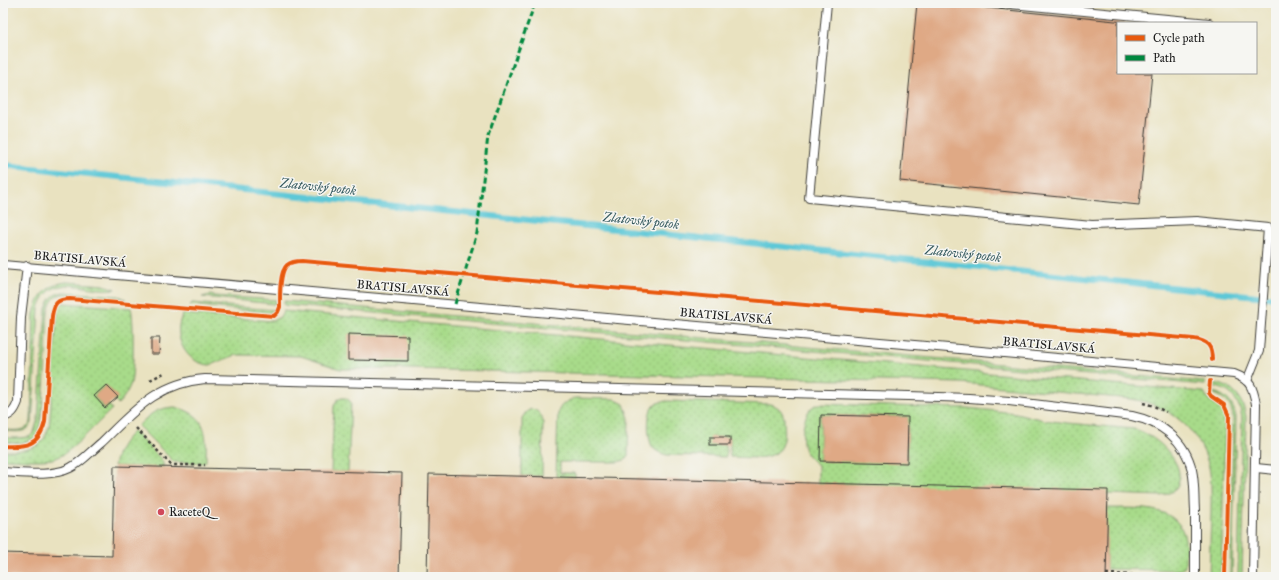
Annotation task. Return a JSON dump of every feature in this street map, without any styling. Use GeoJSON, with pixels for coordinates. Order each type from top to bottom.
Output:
{"type":"FeatureCollection","features":[{"type":"Feature","properties":{"kind":"lane"},"geometry":{"type":"LineString","coordinates":[[827,3],[809,198],[1092,225],[1197,221],[1268,228],[1259,352],[1247,381],[1252,387],[1256,404],[1253,577]]}},
{"type":"Feature","properties":{"kind":"lane"},"geometry":{"type":"LineString","coordinates":[[1001,3],[1199,22]]}},
{"type":"Feature","properties":{"kind":"lane","name":"BRATISLAVSKÁ"},"geometry":{"type":"LineString","coordinates":[[3,265],[1222,372],[1240,376],[1247,381]]}},
{"type":"Feature","properties":{"kind":"lane"},"geometry":{"type":"LineString","coordinates":[[3,417],[9,416],[15,410],[18,402],[21,317],[27,266]]}},
{"type":"Feature","properties":{"kind":"lane"},"geometry":{"type":"LineString","coordinates":[[3,472],[58,472],[70,468],[90,452],[142,403],[168,387],[192,380],[205,379],[969,398],[1009,401],[1144,418],[1166,430],[1176,439],[1188,459],[1192,471],[1194,491],[1195,577]]}},
{"type":"Feature","properties":{"kind":"lane"},"geometry":{"type":"LineString","coordinates":[[1256,468],[1276,470]]}},
{"type":"Feature","properties":{"kind":"path"},"geometry":{"type":"LineString","coordinates":[[127,418],[171,465],[205,465]]}},
{"type":"Feature","properties":{"kind":"path"},"geometry":{"type":"LineString","coordinates":[[1106,574],[1195,577]]}},
{"type":"Feature","properties":{"kind":"green space"},"geometry":{"type":"Polygon","coordinates":[[[67,282],[104,285],[115,289],[71,285],[61,286],[52,289],[45,296],[39,308],[32,423],[29,427],[23,431],[3,431],[23,429],[29,426],[31,422],[34,314],[41,296],[49,288],[60,283],[67,282]]]}},
{"type":"Feature","properties":{"kind":"green space"},"geometry":{"type":"Polygon","coordinates":[[[63,292],[119,296],[126,299],[62,294],[54,299],[50,304],[48,313],[43,398],[39,429],[36,436],[29,441],[20,443],[3,442],[3,438],[29,437],[34,432],[38,419],[46,309],[48,303],[56,294],[63,292]]]}},
{"type":"Feature","properties":{"kind":"green space"},"geometry":{"type":"Polygon","coordinates":[[[210,295],[276,300],[275,304],[202,297],[210,295]]]}},
{"type":"Feature","properties":{"kind":"green space"},"geometry":{"type":"Polygon","coordinates":[[[284,301],[1205,382],[1205,385],[284,305],[284,301]]]}},
{"type":"Feature","properties":{"kind":"green space"},"geometry":{"type":"Polygon","coordinates":[[[63,303],[131,308],[133,322],[133,368],[131,383],[126,394],[118,404],[114,400],[117,396],[106,385],[94,396],[105,408],[109,405],[112,409],[77,443],[62,455],[56,458],[44,460],[3,459],[3,451],[21,450],[35,447],[45,438],[50,420],[57,311],[59,306],[63,303]]]}},
{"type":"Feature","properties":{"kind":"green space"},"geometry":{"type":"Polygon","coordinates":[[[192,303],[274,310],[272,313],[190,305],[192,303]]]}},
{"type":"Feature","properties":{"kind":"green space"},"geometry":{"type":"Polygon","coordinates":[[[283,311],[1204,392],[1205,396],[1210,401],[1220,407],[1225,420],[1221,577],[1209,577],[1211,484],[1209,467],[1205,454],[1198,441],[1181,421],[1170,413],[1145,402],[1131,399],[960,383],[411,369],[340,369],[301,356],[236,355],[210,365],[201,363],[187,354],[180,339],[179,330],[183,314],[272,321],[280,317],[283,311]]]}},
{"type":"Feature","properties":{"kind":"green space"},"geometry":{"type":"Polygon","coordinates":[[[1213,383],[1226,386],[1236,394],[1242,404],[1246,417],[1242,577],[1238,577],[1242,418],[1241,412],[1234,397],[1226,390],[1215,387],[1213,383]]]}},
{"type":"Feature","properties":{"kind":"green space"},"geometry":{"type":"Polygon","coordinates":[[[1213,392],[1222,395],[1229,401],[1234,408],[1236,417],[1232,577],[1230,577],[1233,418],[1228,403],[1213,392]]]}},
{"type":"Feature","properties":{"kind":"green space"},"geometry":{"type":"Polygon","coordinates":[[[346,398],[351,402],[348,472],[331,472],[334,406],[337,400],[346,398]]]}},
{"type":"Feature","properties":{"kind":"green space"},"geometry":{"type":"Polygon","coordinates":[[[575,398],[614,399],[624,404],[629,418],[628,456],[625,460],[617,462],[560,462],[560,473],[573,473],[575,474],[575,478],[556,477],[558,412],[565,403],[575,398]]]}},
{"type":"Feature","properties":{"kind":"green space"},"geometry":{"type":"Polygon","coordinates":[[[666,401],[771,404],[780,409],[784,418],[785,433],[783,443],[775,454],[761,458],[730,457],[730,437],[711,437],[711,445],[726,445],[726,457],[667,455],[658,452],[651,444],[648,426],[651,409],[654,405],[666,401]]]}},
{"type":"Feature","properties":{"kind":"green space"},"geometry":{"type":"Polygon","coordinates":[[[819,404],[967,408],[1016,413],[1044,420],[1134,429],[1143,432],[1152,438],[1169,453],[1179,472],[1179,482],[1174,491],[1161,496],[818,483],[818,465],[806,453],[803,446],[804,424],[809,411],[813,406],[819,404]],[[821,415],[820,461],[907,462],[908,417],[821,415]]]}},
{"type":"Feature","properties":{"kind":"green space"},"geometry":{"type":"Polygon","coordinates":[[[175,407],[193,414],[198,419],[205,431],[206,461],[203,463],[174,462],[138,426],[155,412],[175,407]]]}},
{"type":"Feature","properties":{"kind":"green space"},"geometry":{"type":"Polygon","coordinates":[[[531,409],[536,410],[539,413],[543,422],[542,476],[522,476],[522,418],[526,412],[531,409]]]}},
{"type":"Feature","properties":{"kind":"green space"},"geometry":{"type":"Polygon","coordinates":[[[134,431],[161,459],[163,468],[114,466],[121,447],[134,431]]]}},
{"type":"Feature","properties":{"kind":"green space"},"geometry":{"type":"Polygon","coordinates":[[[1107,508],[1152,510],[1172,517],[1179,525],[1184,535],[1186,546],[1185,566],[1179,570],[1106,569],[1107,508]]]}},
{"type":"Feature","properties":{"kind":"building"},"geometry":{"type":"Polygon","coordinates":[[[917,3],[938,3],[1125,22],[1117,22],[1117,74],[1152,74],[1139,205],[900,181],[917,3]]]}},
{"type":"Feature","properties":{"kind":"building"},"geometry":{"type":"Polygon","coordinates":[[[348,334],[408,336],[408,361],[348,360],[348,334]]]}},
{"type":"Feature","properties":{"kind":"building"},"geometry":{"type":"Polygon","coordinates":[[[151,338],[160,338],[159,354],[151,354],[151,338]]]}},
{"type":"Feature","properties":{"kind":"building"},"geometry":{"type":"Polygon","coordinates":[[[106,385],[118,397],[105,408],[94,396],[106,385]]]}},
{"type":"Feature","properties":{"kind":"building"},"geometry":{"type":"Polygon","coordinates":[[[821,415],[908,417],[907,463],[820,461],[821,415]]]}},
{"type":"Feature","properties":{"kind":"building"},"geometry":{"type":"Polygon","coordinates":[[[710,437],[730,437],[730,445],[710,445],[710,437]]]}},
{"type":"Feature","properties":{"kind":"building"},"geometry":{"type":"Polygon","coordinates":[[[114,466],[402,473],[399,577],[3,577],[3,553],[112,556],[114,466]]]}},
{"type":"Feature","properties":{"kind":"building"},"geometry":{"type":"Polygon","coordinates":[[[429,474],[1108,490],[1106,577],[427,577],[429,474]]]}},
{"type":"Feature","properties":{"kind":"waterway","name":"Zlatovský potok"},"geometry":{"type":"LineString","coordinates":[[3,165],[1276,298]]}},
{"type":"Feature","properties":{"kind":"marked path"},"geometry":{"type":"LineString","coordinates":[[455,304],[477,233],[488,136],[535,3]]}},
{"type":"Feature","properties":{"kind":"cycle path"},"geometry":{"type":"LineString","coordinates":[[3,446],[18,446],[30,443],[39,436],[42,430],[45,422],[52,316],[55,305],[59,301],[70,299],[274,316],[280,307],[280,285],[284,268],[287,265],[298,261],[1194,339],[1203,341],[1208,345],[1211,351],[1212,360]]}},
{"type":"Feature","properties":{"kind":"cycle path"},"geometry":{"type":"LineString","coordinates":[[1210,381],[1209,393],[1224,405],[1229,416],[1225,577]]}},
{"type":"Feature","properties":{"kind":"place","name":"RaceteQ"},"geometry":{"type":"Point","coordinates":[161,512]}}]}
